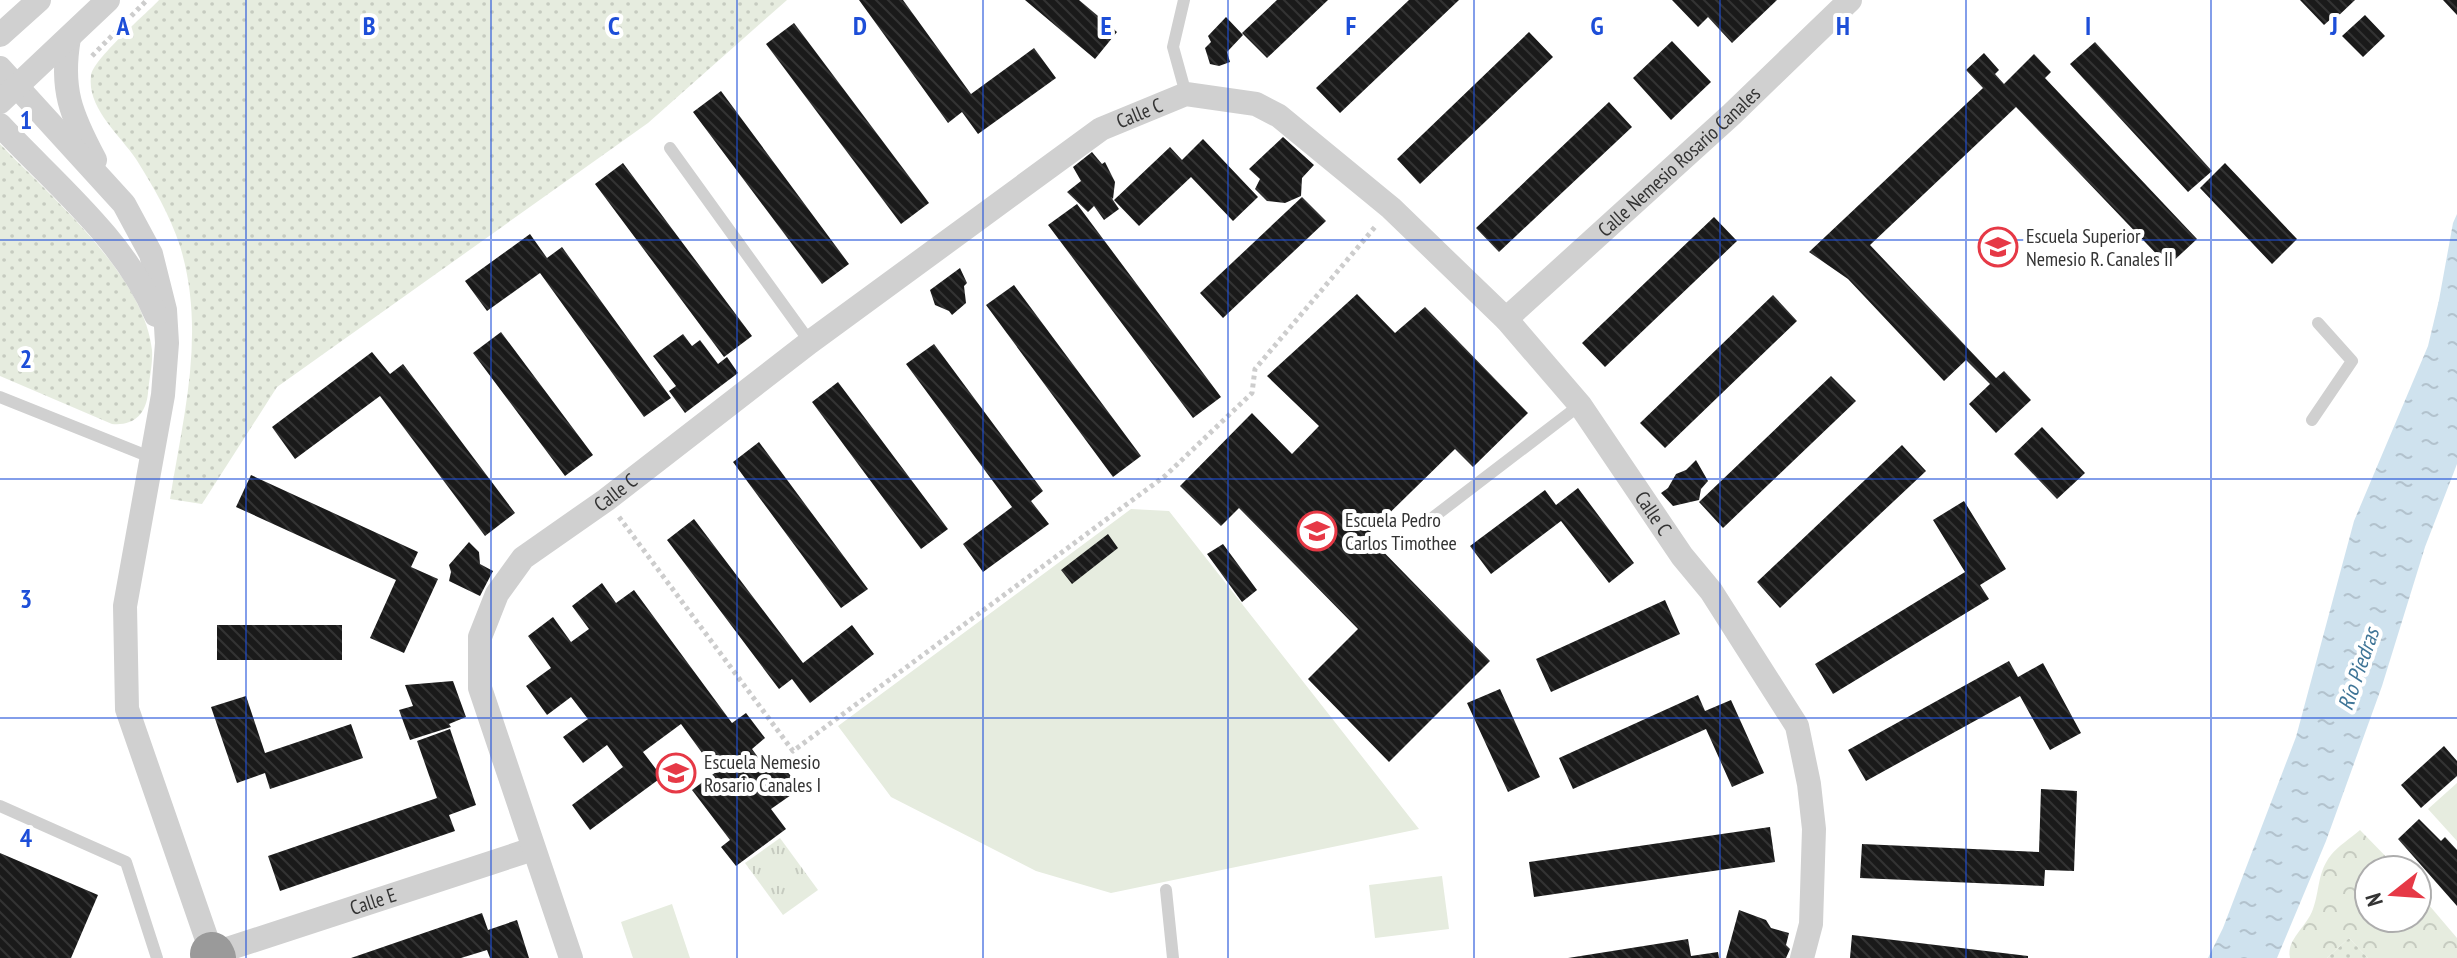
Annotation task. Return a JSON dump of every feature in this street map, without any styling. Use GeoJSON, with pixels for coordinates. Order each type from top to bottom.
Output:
{"type":"FeatureCollection","features":[{"type":"Feature","properties":{"kind":"street"},"geometry":{"type":"LineString","coordinates":[[0,35],[39,0]]}},
{"type":"Feature","properties":{"kind":"street"},"geometry":{"type":"LineString","coordinates":[[8,94],[108,0]]}},
{"type":"Feature","properties":{"kind":"street","name":"Calle Nemesio Rosario Canales"},"geometry":{"type":"LineString","coordinates":[[1506,319],[1732,114],[1850,0]]}},
{"type":"Feature","properties":{"kind":"street"},"geometry":{"type":"LineString","coordinates":[[69,38],[64,65],[68,99],[83,138],[111,190]]}},
{"type":"Feature","properties":{"kind":"street"},"geometry":{"type":"LineString","coordinates":[[0,68],[8,94],[124,204],[151,254],[165,310],[167,343],[163,395],[125,606],[127,709],[213,956]]}},
{"type":"Feature","properties":{"kind":"street","name":"Calle C"},"geometry":{"type":"LineString","coordinates":[[571,958],[480,688],[480,637],[497,594],[523,558],[606,500],[810,342],[1101,129],[1186,94],[1256,104],[1279,116],[1391,208],[1506,319],[1580,405],[1682,556],[1711,591],[1797,726],[1814,829],[1811,924],[1802,958]]}},
{"type":"Feature","properties":{"kind":"street"},"geometry":{"type":"LineString","coordinates":[[0,125],[93,220],[147,295],[167,343]]}},
{"type":"Feature","properties":{"kind":"street","name":"Calle E"},"geometry":{"type":"LineString","coordinates":[[213,956],[533,849]]}},
{"type":"Feature","properties":{"kind":"lane"},"geometry":{"type":"LineString","coordinates":[[1184,0],[1173,47],[1186,94]]}},
{"type":"Feature","properties":{"kind":"lane"},"geometry":{"type":"LineString","coordinates":[[670,148],[810,342]]}},
{"type":"Feature","properties":{"kind":"lane"},"geometry":{"type":"LineString","coordinates":[[2312,420],[2352,361],[2318,323]]}},
{"type":"Feature","properties":{"kind":"lane"},"geometry":{"type":"LineString","coordinates":[[0,397],[150,457]]}},
{"type":"Feature","properties":{"kind":"lane"},"geometry":{"type":"LineString","coordinates":[[1427,522],[1580,405]]}},
{"type":"Feature","properties":{"kind":"lane"},"geometry":{"type":"LineString","coordinates":[[0,806],[126,862],[157,958]]}},
{"type":"Feature","properties":{"kind":"lane"},"geometry":{"type":"LineString","coordinates":[[1166,890],[1173,958]]}},
{"type":"Feature","properties":{"kind":"path"},"geometry":{"type":"LineString","coordinates":[[606,500],[793,751],[1165,476],[1252,393],[1255,369],[1391,208]]}},
{"type":"Feature","properties":{"kind":"green space"},"geometry":{"type":"Polygon","coordinates":[[[159,0],[787,0],[648,123],[277,387],[202,504],[170,499],[186,404],[192,341],[188,278],[180,246],[155,190],[99,110],[91,88],[91,76],[100,59],[159,0]]]}},
{"type":"Feature","properties":{"kind":"green space"},"geometry":{"type":"Polygon","coordinates":[[[0,144],[92,239],[132,294],[145,322],[152,350],[147,400],[142,413],[133,421],[112,424],[0,376],[0,144]]]}},
{"type":"Feature","properties":{"kind":"green space"},"geometry":{"type":"Polygon","coordinates":[[[1131,509],[1169,511],[1419,829],[1111,893],[1036,871],[891,797],[838,726],[1131,509]]]}},
{"type":"Feature","properties":{"kind":"green space"},"geometry":{"type":"Polygon","coordinates":[[[2457,783],[2457,841],[2428,809],[2457,783]]]}},
{"type":"Feature","properties":{"kind":"green space"},"geometry":{"type":"Polygon","coordinates":[[[2360,830],[2383,854],[2353,854],[2353,934],[2433,934],[2433,910],[2457,938],[2457,958],[2368,958],[2349,938],[2327,958],[2290,958],[2291,945],[2313,909],[2326,862],[2337,848],[2360,830]]]}},
{"type":"Feature","properties":{"kind":"green space"},"geometry":{"type":"Polygon","coordinates":[[[780,838],[818,890],[783,915],[745,863],[780,838]]]}},
{"type":"Feature","properties":{"kind":"green space"},"geometry":{"type":"Polygon","coordinates":[[[1442,876],[1449,929],[1375,938],[1369,885],[1442,876]]]}},
{"type":"Feature","properties":{"kind":"green space"},"geometry":{"type":"Polygon","coordinates":[[[672,904],[690,958],[633,958],[621,922],[672,904]]]}},
{"type":"Feature","properties":{"kind":"green space"},"geometry":{"type":"Polygon","coordinates":[[[2349,938],[2368,958],[2327,958],[2349,938]]]}},
{"type":"Feature","properties":{"kind":"water","name":"Río Piedras"},"geometry":{"type":"Polygon","coordinates":[[[2457,214],[2457,464],[2425,547],[2382,686],[2326,841],[2277,958],[2208,958],[2223,928],[2296,737],[2354,521],[2428,346],[2457,214]]]}},
{"type":"Feature","properties":{"kind":"building"},"geometry":{"type":"Polygon","coordinates":[[[859,0],[903,0],[971,94],[1034,48],[1056,78],[978,134],[962,112],[948,123],[859,0]]]}},
{"type":"Feature","properties":{"kind":"building"},"geometry":{"type":"Polygon","coordinates":[[[1025,0],[1079,0],[1117,32],[1095,59],[1025,0]]]}},
{"type":"Feature","properties":{"kind":"building"},"geometry":{"type":"Polygon","coordinates":[[[1277,0],[1328,0],[1267,58],[1242,33],[1277,0]]]}},
{"type":"Feature","properties":{"kind":"building"},"geometry":{"type":"Polygon","coordinates":[[[1409,0],[1459,0],[1340,113],[1316,88],[1409,0]]]}},
{"type":"Feature","properties":{"kind":"building"},"geometry":{"type":"Polygon","coordinates":[[[1672,0],[1777,0],[1732,43],[1708,17],[1698,27],[1672,0]]]}},
{"type":"Feature","properties":{"kind":"building"},"geometry":{"type":"Polygon","coordinates":[[[2300,0],[2355,0],[2324,25],[2300,0]]]}},
{"type":"Feature","properties":{"kind":"building"},"geometry":{"type":"Polygon","coordinates":[[[2443,0],[2457,0],[2457,15],[2443,0]]]}},
{"type":"Feature","properties":{"kind":"building"},"geometry":{"type":"Polygon","coordinates":[[[2365,15],[2385,36],[2363,57],[2342,36],[2365,15]]]}},
{"type":"Feature","properties":{"kind":"building"},"geometry":{"type":"Polygon","coordinates":[[[1226,17],[1243,35],[1227,52],[1230,62],[1219,66],[1210,64],[1205,48],[1211,42],[1208,36],[1226,17]]]}},
{"type":"Feature","properties":{"kind":"building"},"geometry":{"type":"Polygon","coordinates":[[[794,23],[929,203],[901,224],[766,44],[794,23]]]}},
{"type":"Feature","properties":{"kind":"building"},"geometry":{"type":"Polygon","coordinates":[[[1529,32],[1553,57],[1420,184],[1397,159],[1529,32]]]}},
{"type":"Feature","properties":{"kind":"building"},"geometry":{"type":"Polygon","coordinates":[[[1672,41],[1711,82],[1671,120],[1633,78],[1672,41]]]}},
{"type":"Feature","properties":{"kind":"building"},"geometry":{"type":"Polygon","coordinates":[[[2095,42],[2212,171],[2188,192],[2070,64],[2095,42]]]}},
{"type":"Feature","properties":{"kind":"building"},"geometry":{"type":"Polygon","coordinates":[[[1984,53],[1999,70],[1995,74],[2004,84],[2034,54],[2051,72],[2045,78],[2197,239],[2168,266],[2016,107],[1870,245],[1996,378],[2004,371],[2031,400],[1996,433],[1969,404],[1990,384],[1966,360],[1944,381],[1848,279],[1809,252],[1983,88],[1966,70],[1984,53]]]}},
{"type":"Feature","properties":{"kind":"building"},"geometry":{"type":"Polygon","coordinates":[[[721,91],[849,264],[822,284],[693,112],[721,91]]]}},
{"type":"Feature","properties":{"kind":"building"},"geometry":{"type":"Polygon","coordinates":[[[1609,102],[1632,127],[1499,252],[1476,228],[1609,102]]]}},
{"type":"Feature","properties":{"kind":"building"},"geometry":{"type":"Polygon","coordinates":[[[1283,137],[1314,165],[1302,178],[1301,196],[1285,203],[1267,201],[1255,189],[1260,179],[1249,169],[1283,137]]]}},
{"type":"Feature","properties":{"kind":"building"},"geometry":{"type":"Polygon","coordinates":[[[1203,139],[1258,197],[1233,221],[1191,177],[1139,226],[1114,200],[1170,147],[1182,160],[1203,139]]]}},
{"type":"Feature","properties":{"kind":"building"},"geometry":{"type":"Polygon","coordinates":[[[1092,152],[1102,164],[1105,162],[1115,182],[1113,199],[1111,197],[1119,209],[1104,220],[1094,206],[1088,212],[1067,192],[1081,181],[1073,167],[1092,152]]]}},
{"type":"Feature","properties":{"kind":"building"},"geometry":{"type":"Polygon","coordinates":[[[623,163],[752,336],[724,357],[595,184],[623,163]]]}},
{"type":"Feature","properties":{"kind":"building"},"geometry":{"type":"Polygon","coordinates":[[[2225,163],[2297,239],[2272,264],[2200,188],[2225,163]]]}},
{"type":"Feature","properties":{"kind":"building"},"geometry":{"type":"Polygon","coordinates":[[[1302,197],[1326,221],[1223,318],[1200,293],[1302,197]]]}},
{"type":"Feature","properties":{"kind":"building"},"geometry":{"type":"Polygon","coordinates":[[[1077,204],[1221,397],[1193,418],[1048,225],[1077,204]]]}},
{"type":"Feature","properties":{"kind":"building"},"geometry":{"type":"Polygon","coordinates":[[[1714,217],[1737,241],[1605,367],[1582,343],[1714,217]]]}},
{"type":"Feature","properties":{"kind":"building"},"geometry":{"type":"Polygon","coordinates":[[[530,234],[547,258],[562,247],[671,398],[644,417],[540,273],[487,311],[465,281],[530,234]]]}},
{"type":"Feature","properties":{"kind":"building"},"geometry":{"type":"Polygon","coordinates":[[[960,268],[967,283],[964,286],[966,303],[952,315],[935,305],[930,290],[960,268]]]}},
{"type":"Feature","properties":{"kind":"building"},"geometry":{"type":"Polygon","coordinates":[[[1014,285],[1141,456],[1113,477],[986,305],[1014,285]]]}},
{"type":"Feature","properties":{"kind":"building","name":"Escuela Pedro Carlos Timothee"},"geometry":{"type":"Polygon","coordinates":[[[1357,294],[1395,333],[1425,307],[1528,413],[1473,467],[1455,449],[1367,535],[1490,661],[1389,762],[1308,679],[1358,629],[1239,508],[1221,526],[1180,486],[1252,413],[1292,454],[1319,426],[1267,376],[1357,294]]]}},
{"type":"Feature","properties":{"kind":"building"},"geometry":{"type":"Polygon","coordinates":[[[1773,295],[1797,321],[1665,448],[1640,423],[1773,295]]]}},
{"type":"Feature","properties":{"kind":"building"},"geometry":{"type":"Polygon","coordinates":[[[501,332],[593,455],[565,476],[473,353],[501,332]]]}},
{"type":"Feature","properties":{"kind":"building"},"geometry":{"type":"Polygon","coordinates":[[[683,334],[692,346],[700,340],[718,364],[727,357],[738,373],[685,413],[669,391],[676,386],[653,356],[683,334]]]}},
{"type":"Feature","properties":{"kind":"building"},"geometry":{"type":"Polygon","coordinates":[[[934,344],[1043,491],[1031,501],[1049,524],[983,572],[963,544],[1012,507],[906,364],[934,344]]]}},
{"type":"Feature","properties":{"kind":"building"},"geometry":{"type":"Polygon","coordinates":[[[372,352],[390,374],[403,364],[515,513],[485,536],[380,396],[295,459],[272,427],[372,352]]]}},
{"type":"Feature","properties":{"kind":"building"},"geometry":{"type":"Polygon","coordinates":[[[1831,376],[1856,401],[1723,528],[1699,502],[1831,376]]]}},
{"type":"Feature","properties":{"kind":"building"},"geometry":{"type":"Polygon","coordinates":[[[838,382],[948,529],[921,549],[812,402],[838,382]]]}},
{"type":"Feature","properties":{"kind":"building"},"geometry":{"type":"Polygon","coordinates":[[[2042,427],[2085,473],[2057,499],[2014,454],[2042,427]]]}},
{"type":"Feature","properties":{"kind":"building"},"geometry":{"type":"Polygon","coordinates":[[[759,442],[868,589],[841,608],[733,462],[759,442]]]}},
{"type":"Feature","properties":{"kind":"building"},"geometry":{"type":"Polygon","coordinates":[[[1902,445],[1926,471],[1780,608],[1757,582],[1902,445]]]}},
{"type":"Feature","properties":{"kind":"building"},"geometry":{"type":"Polygon","coordinates":[[[1696,460],[1708,481],[1701,489],[1699,500],[1673,506],[1661,493],[1676,474],[1686,470],[1696,460]]]}},
{"type":"Feature","properties":{"kind":"building"},"geometry":{"type":"Polygon","coordinates":[[[251,475],[418,552],[411,567],[438,579],[404,653],[370,638],[396,580],[236,507],[251,475]]]}},
{"type":"Feature","properties":{"kind":"building"},"geometry":{"type":"Polygon","coordinates":[[[1578,488],[1634,563],[1609,583],[1561,521],[1491,574],[1470,546],[1545,490],[1556,505],[1578,488]]]}},
{"type":"Feature","properties":{"kind":"building"},"geometry":{"type":"Polygon","coordinates":[[[1964,501],[2006,569],[1980,585],[1989,599],[1833,694],[1815,664],[1965,572],[1933,520],[1964,501]]]}},
{"type":"Feature","properties":{"kind":"building"},"geometry":{"type":"Polygon","coordinates":[[[694,519],[803,663],[852,625],[874,654],[810,703],[792,679],[779,689],[667,540],[694,519]]]}},
{"type":"Feature","properties":{"kind":"building"},"geometry":{"type":"Polygon","coordinates":[[[1108,534],[1118,548],[1072,584],[1061,570],[1108,534]]]}},
{"type":"Feature","properties":{"kind":"building"},"geometry":{"type":"Polygon","coordinates":[[[469,542],[479,552],[480,564],[493,571],[480,596],[449,581],[449,565],[469,542]]]}},
{"type":"Feature","properties":{"kind":"building"},"geometry":{"type":"Polygon","coordinates":[[[1223,544],[1257,590],[1242,602],[1207,554],[1223,544]]]}},
{"type":"Feature","properties":{"kind":"building"},"geometry":{"type":"Polygon","coordinates":[[[602,583],[616,603],[634,590],[732,723],[746,713],[765,738],[752,749],[768,771],[780,763],[801,788],[771,809],[786,829],[736,866],[721,847],[730,840],[692,790],[716,772],[681,724],[643,752],[662,777],[590,830],[572,805],[623,767],[607,745],[583,763],[563,737],[588,719],[571,697],[547,715],[526,686],[551,668],[528,636],[553,617],[571,642],[589,629],[572,606],[602,583]]]}},
{"type":"Feature","properties":{"kind":"building"},"geometry":{"type":"Polygon","coordinates":[[[1665,600],[1680,634],[1551,692],[1536,659],[1665,600]]]}},
{"type":"Feature","properties":{"kind":"building"},"geometry":{"type":"Polygon","coordinates":[[[217,625],[342,625],[342,660],[217,660],[217,625]]]}},
{"type":"Feature","properties":{"kind":"building"},"geometry":{"type":"Polygon","coordinates":[[[2009,661],[2018,677],[2043,663],[2081,733],[2050,750],[2020,696],[1866,781],[1848,750],[2009,661]]]}},
{"type":"Feature","properties":{"kind":"building"},"geometry":{"type":"Polygon","coordinates":[[[453,681],[466,717],[449,724],[451,727],[410,740],[399,710],[413,706],[405,685],[453,681]]]}},
{"type":"Feature","properties":{"kind":"building"},"geometry":{"type":"Polygon","coordinates":[[[1500,689],[1540,777],[1508,792],[1467,703],[1500,689]]]}},
{"type":"Feature","properties":{"kind":"building"},"geometry":{"type":"Polygon","coordinates":[[[1698,695],[1705,711],[1731,700],[1764,773],[1732,787],[1706,729],[1573,789],[1559,758],[1698,695]]]}},
{"type":"Feature","properties":{"kind":"building"},"geometry":{"type":"Polygon","coordinates":[[[246,696],[265,753],[351,724],[363,758],[270,789],[265,773],[237,783],[211,707],[246,696]]]}},
{"type":"Feature","properties":{"kind":"building"},"geometry":{"type":"Polygon","coordinates":[[[450,729],[476,805],[449,815],[455,831],[280,891],[268,856],[437,798],[417,741],[450,729]]]}},
{"type":"Feature","properties":{"kind":"building"},"geometry":{"type":"Polygon","coordinates":[[[2444,746],[2457,761],[2457,776],[2421,808],[2401,785],[2444,746]]]}},
{"type":"Feature","properties":{"kind":"building"},"geometry":{"type":"Polygon","coordinates":[[[2041,789],[2077,791],[2074,871],[2045,870],[2044,886],[1860,878],[1862,844],[2039,852],[2041,789]]]}},
{"type":"Feature","properties":{"kind":"building"},"geometry":{"type":"Polygon","coordinates":[[[2419,819],[2441,841],[2445,837],[2457,850],[2457,906],[2433,879],[2433,854],[2411,854],[2398,839],[2419,819]]]}},
{"type":"Feature","properties":{"kind":"building"},"geometry":{"type":"Polygon","coordinates":[[[1770,827],[1775,862],[1534,897],[1529,862],[1770,827]]]}},
{"type":"Feature","properties":{"kind":"building"},"geometry":{"type":"Polygon","coordinates":[[[0,853],[98,895],[71,958],[0,958],[0,853]]]}},
{"type":"Feature","properties":{"kind":"building"},"geometry":{"type":"Polygon","coordinates":[[[1739,910],[1766,920],[1771,928],[1789,933],[1786,945],[1790,949],[1786,958],[1726,958],[1739,910]]]}},
{"type":"Feature","properties":{"kind":"building"},"geometry":{"type":"Polygon","coordinates":[[[482,913],[488,930],[517,920],[529,958],[490,958],[487,950],[461,958],[351,958],[482,913]]]}},
{"type":"Feature","properties":{"kind":"building"},"geometry":{"type":"Polygon","coordinates":[[[1852,935],[2028,956],[2028,958],[1850,958],[1852,935]]]}},
{"type":"Feature","properties":{"kind":"building"},"geometry":{"type":"Polygon","coordinates":[[[1688,939],[1691,956],[1718,952],[1719,958],[1568,958],[1688,939]]]}},
{"type":"Feature","properties":{"kind":"place","name":"Escuela Superior Nemesio R. Canales II"},"geometry":{"type":"Point","coordinates":[1998,247]}},
{"type":"Feature","properties":{"kind":"place","name":"Escuela Pedro Carlos Timothee"},"geometry":{"type":"Point","coordinates":[1317,531]}},
{"type":"Feature","properties":{"kind":"place","name":"Escuela Nemesio Rosario Canales I"},"geometry":{"type":"Point","coordinates":[676,773]}}]}
